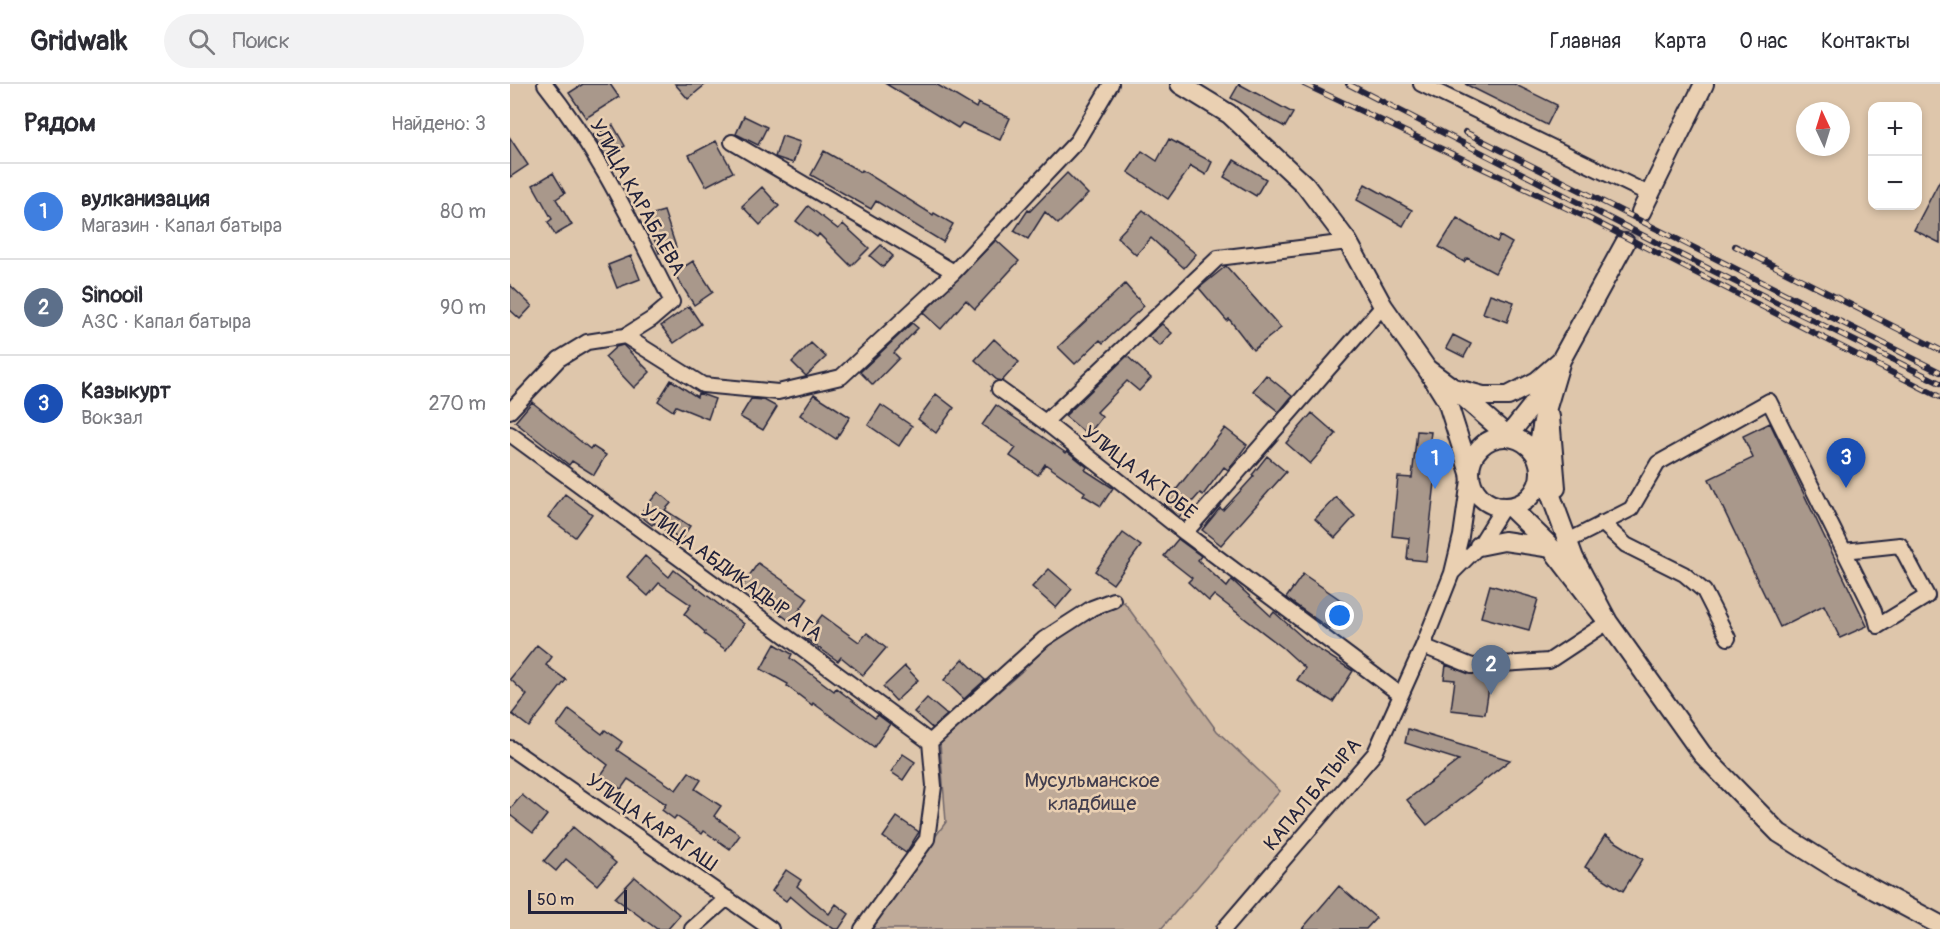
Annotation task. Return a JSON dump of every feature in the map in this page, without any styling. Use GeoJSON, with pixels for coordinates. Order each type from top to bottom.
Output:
{"type":"FeatureCollection","features":[{"type":"Feature","properties":{"kind":"main road"},"geometry":{"type":"LineString","coordinates":[[1180,84],[1229,114],[1305,185],[1348,242],[1383,306],[1447,401],[1479,495],[1488,502],[1507,507],[1560,545],[1608,622],[1702,754],[1779,833],[1843,873],[1940,925]]}},
{"type":"Feature","properties":{"kind":"main road"},"geometry":{"type":"LineString","coordinates":[[1641,212],[1704,84]]}},
{"type":"Feature","properties":{"kind":"main road"},"geometry":{"type":"LineString","coordinates":[[1470,473],[1478,450],[1487,442],[1508,436],[1535,402],[1561,360],[1625,243]]}},
{"type":"Feature","properties":{"kind":"main road"},"geometry":{"type":"LineString","coordinates":[[1453,388],[1483,396],[1509,396],[1537,381],[1561,360]]}},
{"type":"Feature","properties":{"kind":"main road"},"geometry":{"type":"LineString","coordinates":[[1507,507],[1530,497],[1537,488],[1538,461],[1549,403],[1561,360]]}},
{"type":"Feature","properties":{"kind":"main road"},"geometry":{"type":"LineString","coordinates":[[1427,369],[1453,388],[1508,436],[1521,440],[1538,461],[1558,514]]}},
{"type":"Feature","properties":{"kind":"main road"},"geometry":{"type":"LineString","coordinates":[[1549,403],[1560,545]]}},
{"type":"Feature","properties":{"kind":"main road"},"geometry":{"type":"LineString","coordinates":[[1479,546],[1504,541],[1560,545]]}},
{"type":"Feature","properties":{"kind":"street","name":"УЛИЦА КАРАБАЕВА"},"geometry":{"type":"LineString","coordinates":[[545,84],[571,117],[620,198],[672,302],[652,320],[625,336]]}},
{"type":"Feature","properties":{"kind":"street"},"geometry":{"type":"LineString","coordinates":[[510,411],[559,359],[587,342],[625,336],[703,385],[778,392],[841,377],[954,272],[1077,141],[1111,84]]}},
{"type":"Feature","properties":{"kind":"street"},"geometry":{"type":"LineString","coordinates":[[1421,84],[1649,194]]}},
{"type":"Feature","properties":{"kind":"street"},"geometry":{"type":"LineString","coordinates":[[732,142],[954,272]]}},
{"type":"Feature","properties":{"kind":"street"},"geometry":{"type":"LineString","coordinates":[[1045,422],[1218,258],[1348,242]]}},
{"type":"Feature","properties":{"kind":"street"},"geometry":{"type":"LineString","coordinates":[[1185,533],[1383,306]]}},
{"type":"Feature","properties":{"kind":"street","name":"УЛИЦА АКТОБЕ"},"geometry":{"type":"LineString","coordinates":[[999,389],[1045,422],[1185,533],[1401,695]]}},
{"type":"Feature","properties":{"kind":"street"},"geometry":{"type":"LineString","coordinates":[[1560,545],[1631,509],[1658,463],[1768,401],[1844,551],[1874,610],[1878,626],[1926,596],[1899,545],[1844,551]]}},
{"type":"Feature","properties":{"kind":"street","name":"УЛИЦА АБДИКАДЫР АТА"},"geometry":{"type":"LineString","coordinates":[[510,434],[930,742]]}},
{"type":"Feature","properties":{"kind":"street","name":"КАПАЛ БАТЫРА"},"geometry":{"type":"LineString","coordinates":[[1224,929],[1375,753],[1423,646],[1452,573],[1461,536],[1470,473]]}},
{"type":"Feature","properties":{"kind":"street","name":"КАПАЛ БАТЫРА"},"geometry":{"type":"LineString","coordinates":[[1452,573],[1479,546],[1507,507]]}},
{"type":"Feature","properties":{"kind":"street"},"geometry":{"type":"LineString","coordinates":[[1602,523],[1626,545],[1684,574],[1704,591],[1728,638]]}},
{"type":"Feature","properties":{"kind":"street"},"geometry":{"type":"LineString","coordinates":[[862,929],[927,839],[934,786],[930,742],[1044,639],[1092,608],[1113,600]]}},
{"type":"Feature","properties":{"kind":"street"},"geometry":{"type":"LineString","coordinates":[[1423,646],[1472,666],[1549,661],[1608,622]]}},
{"type":"Feature","properties":{"kind":"street","name":"УЛИЦА КАРАГАШ"},"geometry":{"type":"LineString","coordinates":[[510,748],[771,929]]}},
{"type":"Feature","properties":{"kind":"street"},"geometry":{"type":"LineString","coordinates":[[692,929],[727,898]]}},
{"type":"Feature","properties":{"kind":"green space","name":"Мусульманское кладбище"},"geometry":{"type":"Polygon","coordinates":[[[1124,602],[1217,731],[1280,791],[1161,929],[867,929],[946,822],[940,743],[1020,673],[1060,633],[1099,611],[1124,602]]]}},
{"type":"Feature","properties":{"kind":"building"},"geometry":{"type":"Polygon","coordinates":[[[583,84],[610,84],[619,97],[586,118],[569,93],[583,84]]]}},
{"type":"Feature","properties":{"kind":"building"},"geometry":{"type":"Polygon","coordinates":[[[675,84],[706,84],[688,99],[675,84]]]}},
{"type":"Feature","properties":{"kind":"building"},"geometry":{"type":"Polygon","coordinates":[[[886,84],[936,84],[976,108],[978,103],[1010,118],[1000,140],[962,123],[958,128],[886,84]]]}},
{"type":"Feature","properties":{"kind":"building"},"geometry":{"type":"Polygon","coordinates":[[[1239,84],[1293,113],[1285,127],[1231,98],[1239,84]]]}},
{"type":"Feature","properties":{"kind":"building"},"geometry":{"type":"Polygon","coordinates":[[[1465,84],[1514,84],[1557,105],[1547,125],[1465,84]]]}},
{"type":"Feature","properties":{"kind":"building"},"geometry":{"type":"Polygon","coordinates":[[[744,116],[767,127],[758,145],[736,134],[744,116]]]}},
{"type":"Feature","properties":{"kind":"building"},"geometry":{"type":"Polygon","coordinates":[[[613,125],[625,146],[606,157],[593,135],[613,125]]]}},
{"type":"Feature","properties":{"kind":"building"},"geometry":{"type":"Polygon","coordinates":[[[782,136],[800,142],[793,163],[775,157],[782,136]]]}},
{"type":"Feature","properties":{"kind":"building"},"geometry":{"type":"Polygon","coordinates":[[[510,138],[528,165],[510,177],[510,138]]]}},
{"type":"Feature","properties":{"kind":"building"},"geometry":{"type":"Polygon","coordinates":[[[1169,139],[1212,162],[1206,175],[1191,166],[1168,199],[1128,172],[1142,151],[1157,161],[1169,139]]]}},
{"type":"Feature","properties":{"kind":"building"},"geometry":{"type":"Polygon","coordinates":[[[716,141],[733,172],[706,186],[689,155],[716,141]]]}},
{"type":"Feature","properties":{"kind":"building"},"geometry":{"type":"Polygon","coordinates":[[[824,151],[861,172],[862,170],[933,215],[934,213],[953,224],[943,242],[876,201],[871,209],[811,175],[824,151]]]}},
{"type":"Feature","properties":{"kind":"building"},"geometry":{"type":"Polygon","coordinates":[[[1234,160],[1266,179],[1256,196],[1224,177],[1234,160]]]}},
{"type":"Feature","properties":{"kind":"building"},"geometry":{"type":"Polygon","coordinates":[[[553,173],[565,193],[556,199],[572,225],[555,235],[548,222],[552,219],[533,185],[553,173]]]}},
{"type":"Feature","properties":{"kind":"building"},"geometry":{"type":"Polygon","coordinates":[[[1067,173],[1088,194],[1058,224],[1045,212],[1028,239],[1014,231],[1028,210],[1030,211],[1067,173]]]}},
{"type":"Feature","properties":{"kind":"building"},"geometry":{"type":"Polygon","coordinates":[[[1940,180],[1940,243],[1914,230],[1940,180]]]}},
{"type":"Feature","properties":{"kind":"building"},"geometry":{"type":"Polygon","coordinates":[[[1365,184],[1412,210],[1403,226],[1357,200],[1365,184]]]}},
{"type":"Feature","properties":{"kind":"building"},"geometry":{"type":"Polygon","coordinates":[[[762,187],[779,206],[760,225],[742,206],[762,187]]]}},
{"type":"Feature","properties":{"kind":"building"},"geometry":{"type":"Polygon","coordinates":[[[808,206],[838,229],[843,224],[869,248],[851,266],[819,234],[817,237],[796,221],[808,206]]]}},
{"type":"Feature","properties":{"kind":"building"},"geometry":{"type":"Polygon","coordinates":[[[1143,210],[1196,254],[1184,268],[1151,238],[1136,255],[1117,237],[1143,210]]]}},
{"type":"Feature","properties":{"kind":"building"},"geometry":{"type":"Polygon","coordinates":[[[664,211],[676,247],[659,253],[646,216],[664,211]]]}},
{"type":"Feature","properties":{"kind":"building"},"geometry":{"type":"Polygon","coordinates":[[[1457,218],[1497,242],[1500,236],[1512,243],[1495,273],[1467,258],[1464,262],[1439,247],[1457,218]]]}},
{"type":"Feature","properties":{"kind":"building"},"geometry":{"type":"Polygon","coordinates":[[[996,240],[1019,261],[975,309],[966,300],[941,329],[923,313],[996,240]]]}},
{"type":"Feature","properties":{"kind":"building"},"geometry":{"type":"Polygon","coordinates":[[[881,245],[893,256],[883,267],[870,256],[881,245]]]}},
{"type":"Feature","properties":{"kind":"building"},"geometry":{"type":"Polygon","coordinates":[[[631,256],[640,279],[617,288],[608,265],[631,256]]]}},
{"type":"Feature","properties":{"kind":"building"},"geometry":{"type":"Polygon","coordinates":[[[693,261],[713,292],[694,305],[674,273],[693,261]]]}},
{"type":"Feature","properties":{"kind":"building"},"geometry":{"type":"Polygon","coordinates":[[[1226,266],[1281,328],[1253,350],[1229,319],[1227,321],[1199,288],[1226,266]]]}},
{"type":"Feature","properties":{"kind":"building"},"geometry":{"type":"Polygon","coordinates":[[[1125,284],[1144,306],[1103,343],[1100,340],[1075,364],[1058,347],[1125,284]]]}},
{"type":"Feature","properties":{"kind":"building"},"geometry":{"type":"Polygon","coordinates":[[[510,285],[532,306],[520,319],[510,310],[510,285]]]}},
{"type":"Feature","properties":{"kind":"building"},"geometry":{"type":"Polygon","coordinates":[[[1490,294],[1514,302],[1507,322],[1483,313],[1490,294]]]}},
{"type":"Feature","properties":{"kind":"building"},"geometry":{"type":"Polygon","coordinates":[[[689,306],[701,324],[674,343],[661,326],[689,306]]]}},
{"type":"Feature","properties":{"kind":"building"},"geometry":{"type":"Polygon","coordinates":[[[912,323],[918,328],[894,353],[899,358],[873,385],[860,372],[912,323]]]}},
{"type":"Feature","properties":{"kind":"building"},"geometry":{"type":"Polygon","coordinates":[[[1162,324],[1172,333],[1160,346],[1148,336],[1162,324]]]}},
{"type":"Feature","properties":{"kind":"building"},"geometry":{"type":"Polygon","coordinates":[[[1453,335],[1471,344],[1464,357],[1446,348],[1453,335]]]}},
{"type":"Feature","properties":{"kind":"building"},"geometry":{"type":"Polygon","coordinates":[[[994,339],[1019,362],[1002,381],[997,380],[975,360],[994,339]]]}},
{"type":"Feature","properties":{"kind":"building"},"geometry":{"type":"Polygon","coordinates":[[[811,343],[826,357],[806,376],[792,362],[811,343]]]}},
{"type":"Feature","properties":{"kind":"building"},"geometry":{"type":"Polygon","coordinates":[[[623,345],[650,372],[634,388],[605,357],[616,347],[623,345]]]}},
{"type":"Feature","properties":{"kind":"building"},"geometry":{"type":"Polygon","coordinates":[[[1127,356],[1151,378],[1139,391],[1127,381],[1097,412],[1102,417],[1088,435],[1065,416],[1127,356]]]}},
{"type":"Feature","properties":{"kind":"building"},"geometry":{"type":"Polygon","coordinates":[[[1266,375],[1292,396],[1279,412],[1253,391],[1266,375]]]}},
{"type":"Feature","properties":{"kind":"building"},"geometry":{"type":"Polygon","coordinates":[[[671,380],[697,397],[698,393],[715,399],[708,419],[676,406],[673,411],[658,401],[671,380]]]}},
{"type":"Feature","properties":{"kind":"building"},"geometry":{"type":"Polygon","coordinates":[[[814,394],[850,417],[836,439],[800,415],[814,394]]]}},
{"type":"Feature","properties":{"kind":"building"},"geometry":{"type":"Polygon","coordinates":[[[936,394],[954,408],[936,433],[918,419],[936,394]]]}},
{"type":"Feature","properties":{"kind":"building"},"geometry":{"type":"Polygon","coordinates":[[[751,399],[764,400],[777,407],[763,430],[740,417],[751,399]]]}},
{"type":"Feature","properties":{"kind":"building"},"geometry":{"type":"Polygon","coordinates":[[[532,402],[590,449],[592,446],[606,455],[594,475],[572,461],[569,465],[515,422],[532,402]]]}},
{"type":"Feature","properties":{"kind":"building"},"geometry":{"type":"Polygon","coordinates":[[[881,405],[912,426],[899,446],[868,425],[881,405]]]}},
{"type":"Feature","properties":{"kind":"building"},"geometry":{"type":"Polygon","coordinates":[[[996,405],[1066,453],[1067,451],[1087,467],[1085,470],[1113,488],[1101,506],[1083,495],[1085,492],[1045,464],[1038,475],[1010,456],[1016,448],[982,425],[996,405]]]}},
{"type":"Feature","properties":{"kind":"building"},"geometry":{"type":"Polygon","coordinates":[[[1312,413],[1336,434],[1310,464],[1286,443],[1312,413]]]}},
{"type":"Feature","properties":{"kind":"building"},"geometry":{"type":"Polygon","coordinates":[[[1770,423],[1867,626],[1840,638],[1824,605],[1780,627],[1709,479],[1753,458],[1743,436],[1770,423]]]}},
{"type":"Feature","properties":{"kind":"building"},"geometry":{"type":"Polygon","coordinates":[[[1225,428],[1247,445],[1228,470],[1224,467],[1203,495],[1200,493],[1179,517],[1164,505],[1225,428]]]}},
{"type":"Feature","properties":{"kind":"building"},"geometry":{"type":"Polygon","coordinates":[[[1417,431],[1431,432],[1428,455],[1438,456],[1426,561],[1407,559],[1409,538],[1392,536],[1398,477],[1412,478],[1417,431]]]}},
{"type":"Feature","properties":{"kind":"building"},"geometry":{"type":"Polygon","coordinates":[[[1267,456],[1286,472],[1221,545],[1202,530],[1220,508],[1223,510],[1254,476],[1252,475],[1267,456]]]}},
{"type":"Feature","properties":{"kind":"building"},"geometry":{"type":"Polygon","coordinates":[[[658,492],[671,503],[665,510],[690,526],[681,540],[654,523],[652,525],[639,515],[658,492]]]}},
{"type":"Feature","properties":{"kind":"building"},"geometry":{"type":"Polygon","coordinates":[[[565,494],[592,514],[575,537],[548,517],[565,494]]]}},
{"type":"Feature","properties":{"kind":"building"},"geometry":{"type":"Polygon","coordinates":[[[1336,497],[1355,516],[1335,538],[1315,519],[1336,497]]]}},
{"type":"Feature","properties":{"kind":"building"},"geometry":{"type":"Polygon","coordinates":[[[1123,533],[1141,546],[1113,584],[1095,571],[1123,533]]]}},
{"type":"Feature","properties":{"kind":"building"},"geometry":{"type":"Polygon","coordinates":[[[1178,539],[1201,556],[1198,560],[1227,587],[1232,580],[1271,616],[1274,612],[1310,644],[1353,671],[1333,702],[1297,680],[1305,668],[1282,647],[1214,595],[1209,601],[1188,582],[1192,578],[1164,556],[1178,539]]]}},
{"type":"Feature","properties":{"kind":"building"},"geometry":{"type":"Polygon","coordinates":[[[645,556],[669,577],[674,570],[744,624],[726,650],[704,634],[705,632],[684,614],[691,605],[659,583],[648,596],[627,577],[645,556]]]}},
{"type":"Feature","properties":{"kind":"building"},"geometry":{"type":"Polygon","coordinates":[[[758,563],[808,598],[791,622],[742,586],[758,563]]]}},
{"type":"Feature","properties":{"kind":"building"},"geometry":{"type":"Polygon","coordinates":[[[1049,569],[1072,589],[1056,608],[1032,587],[1049,569]]]}},
{"type":"Feature","properties":{"kind":"building"},"geometry":{"type":"Polygon","coordinates":[[[1303,574],[1348,605],[1330,629],[1286,598],[1303,574]]]}},
{"type":"Feature","properties":{"kind":"building"},"geometry":{"type":"Polygon","coordinates":[[[1490,585],[1538,599],[1529,630],[1481,617],[1490,585]]]}},
{"type":"Feature","properties":{"kind":"building"},"geometry":{"type":"Polygon","coordinates":[[[822,615],[859,642],[867,633],[886,648],[863,675],[841,657],[838,661],[805,638],[822,615]]]}},
{"type":"Feature","properties":{"kind":"building"},"geometry":{"type":"Polygon","coordinates":[[[775,644],[792,654],[790,658],[834,691],[836,688],[875,718],[878,715],[890,724],[874,747],[813,703],[812,705],[787,686],[788,684],[761,669],[775,644]]]}},
{"type":"Feature","properties":{"kind":"building"},"geometry":{"type":"Polygon","coordinates":[[[537,645],[552,657],[546,665],[566,680],[529,727],[512,714],[527,695],[510,679],[537,645]]]}},
{"type":"Feature","properties":{"kind":"building"},"geometry":{"type":"Polygon","coordinates":[[[963,659],[985,680],[964,699],[944,680],[963,659]]]}},
{"type":"Feature","properties":{"kind":"building"},"geometry":{"type":"Polygon","coordinates":[[[1446,665],[1469,674],[1491,674],[1485,714],[1451,710],[1455,680],[1444,679],[1446,665]]]}},
{"type":"Feature","properties":{"kind":"building"},"geometry":{"type":"Polygon","coordinates":[[[905,666],[918,680],[896,701],[883,687],[905,666]]]}},
{"type":"Feature","properties":{"kind":"building"},"geometry":{"type":"Polygon","coordinates":[[[927,698],[947,715],[932,728],[914,712],[927,698]]]}},
{"type":"Feature","properties":{"kind":"building"},"geometry":{"type":"Polygon","coordinates":[[[569,709],[602,734],[605,730],[622,742],[617,750],[676,790],[689,772],[701,780],[695,789],[721,806],[714,816],[740,835],[730,849],[704,831],[702,834],[676,816],[674,819],[662,810],[666,804],[628,779],[621,789],[601,775],[608,765],[557,726],[569,709]]]}},
{"type":"Feature","properties":{"kind":"building"},"geometry":{"type":"Polygon","coordinates":[[[1408,729],[1510,760],[1427,825],[1407,800],[1459,760],[1405,743],[1408,729]]]}},
{"type":"Feature","properties":{"kind":"building"},"geometry":{"type":"Polygon","coordinates":[[[903,754],[915,762],[903,780],[891,772],[903,754]]]}},
{"type":"Feature","properties":{"kind":"building"},"geometry":{"type":"Polygon","coordinates":[[[522,795],[547,815],[533,833],[510,815],[510,809],[522,795]]]}},
{"type":"Feature","properties":{"kind":"building"},"geometry":{"type":"Polygon","coordinates":[[[897,817],[919,832],[906,853],[883,837],[897,817]]]}},
{"type":"Feature","properties":{"kind":"building"},"geometry":{"type":"Polygon","coordinates":[[[573,827],[616,863],[597,885],[566,859],[556,871],[544,861],[573,827]]]}},
{"type":"Feature","properties":{"kind":"building"},"geometry":{"type":"Polygon","coordinates":[[[1605,835],[1643,859],[1623,891],[1585,867],[1605,835]]]}},
{"type":"Feature","properties":{"kind":"building"},"geometry":{"type":"Polygon","coordinates":[[[786,870],[801,880],[797,886],[829,914],[836,904],[849,914],[839,929],[834,929],[811,914],[790,896],[786,901],[772,891],[786,870]]]}},
{"type":"Feature","properties":{"kind":"building"},"geometry":{"type":"Polygon","coordinates":[[[635,877],[680,915],[668,929],[657,929],[615,898],[635,877]]]}},
{"type":"Feature","properties":{"kind":"building"},"geometry":{"type":"Polygon","coordinates":[[[1339,886],[1376,918],[1366,929],[1302,929],[1339,886]]]}},
{"type":"Feature","properties":{"kind":"tunnel"},"geometry":{"type":"LineString","coordinates":[[1625,243],[1641,212]]}},
{"type":"Feature","properties":{"kind":"railway"},"geometry":{"type":"LineString","coordinates":[[1304,84],[1592,220],[1940,397]]}},
{"type":"Feature","properties":{"kind":"railway"},"geometry":{"type":"LineString","coordinates":[[1348,84],[1681,255],[1940,383]]}},
{"type":"Feature","properties":{"kind":"railway"},"geometry":{"type":"LineString","coordinates":[[1465,132],[1940,372]]}},
{"type":"Feature","properties":{"kind":"railway"},"geometry":{"type":"LineString","coordinates":[[1735,246],[1940,350]]}},
{"type":"Feature","properties":{"kind":"place","name":"Казыкурт"},"geometry":{"type":"Point","coordinates":[1846,488]}},
{"type":"Feature","properties":{"kind":"place","name":"вулканизация"},"geometry":{"type":"Point","coordinates":[1435,489]}},
{"type":"Feature","properties":{"kind":"place","name":"Sinooil"},"geometry":{"type":"Point","coordinates":[1491,695]}}]}
